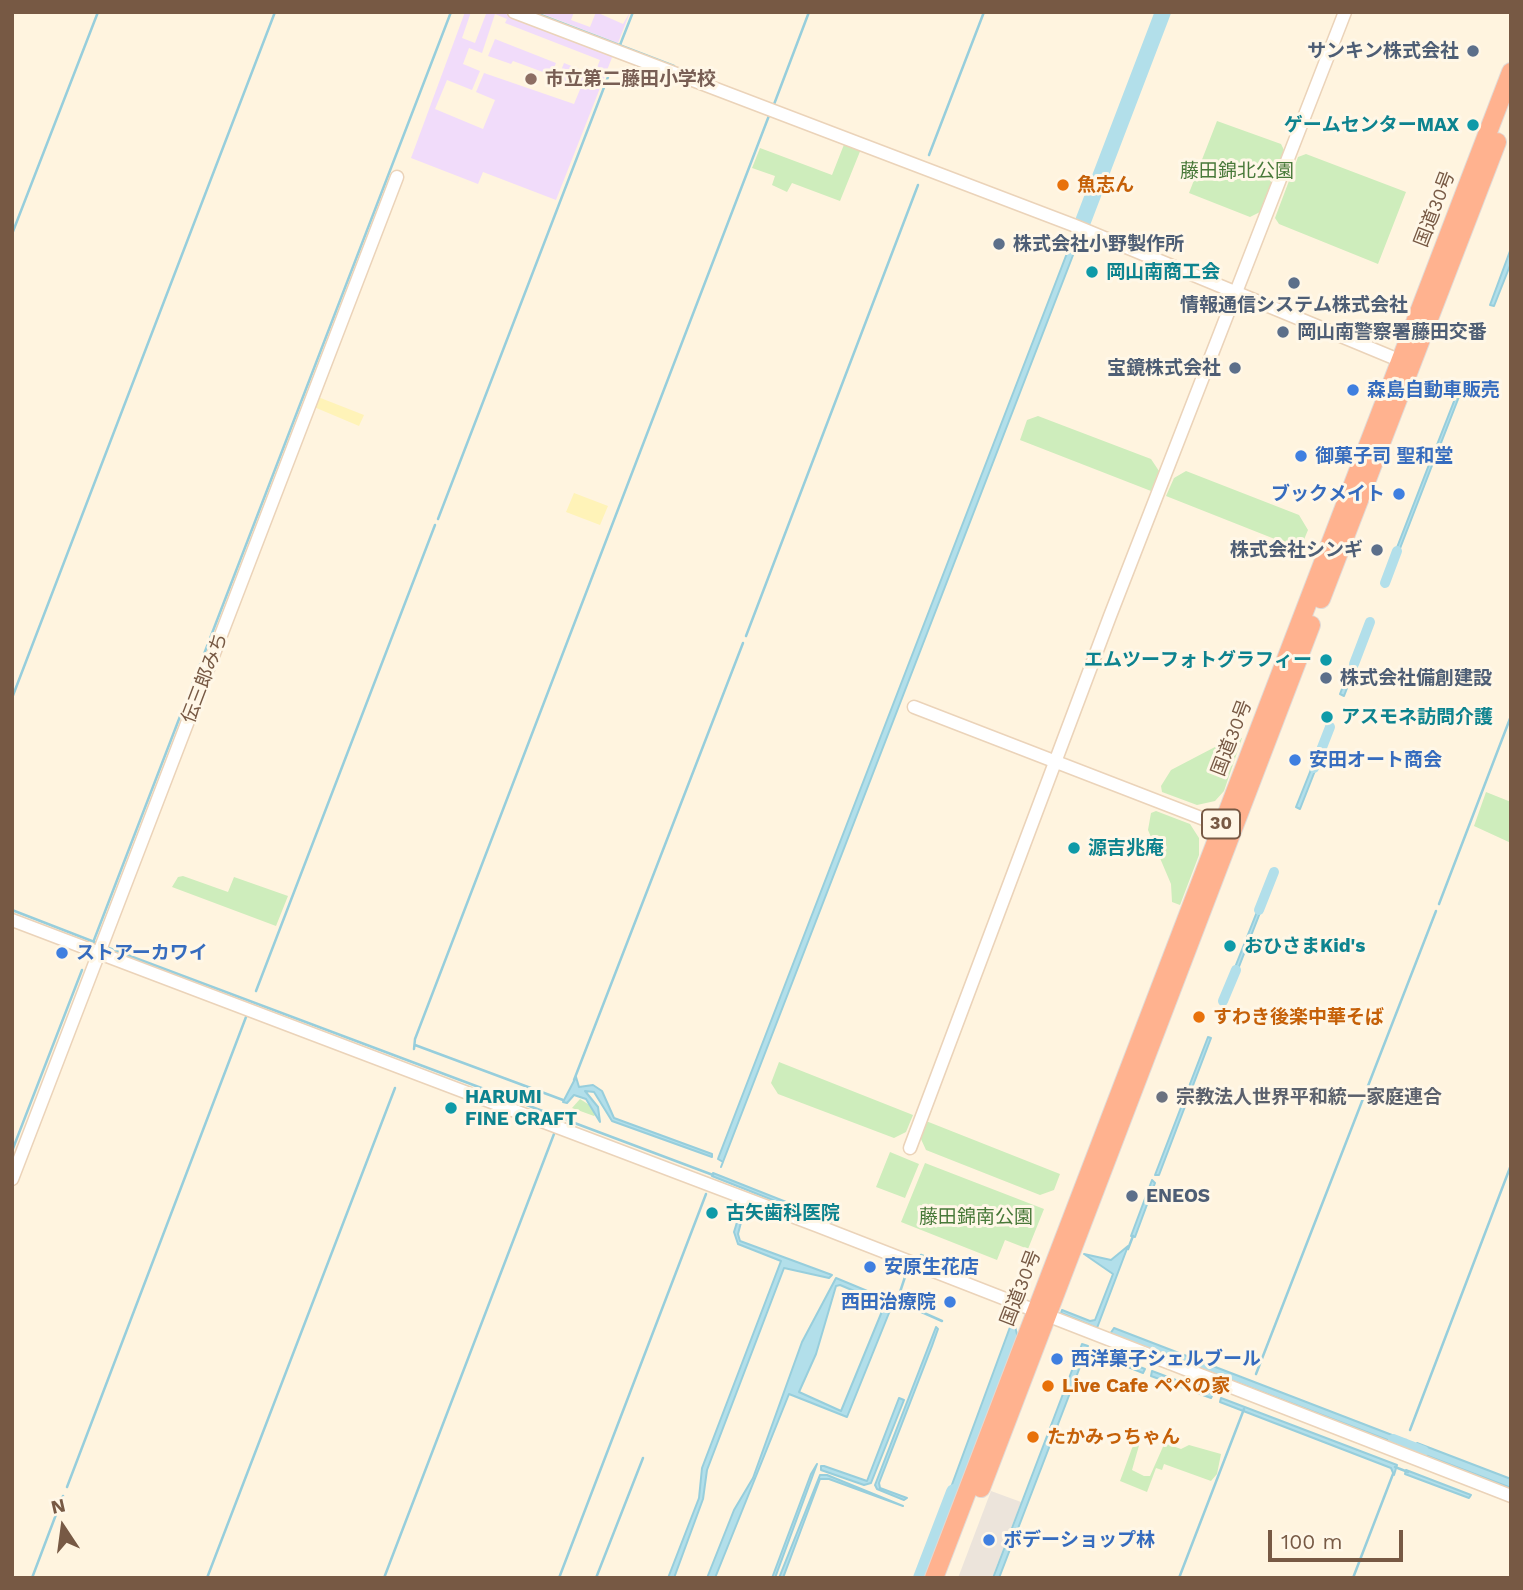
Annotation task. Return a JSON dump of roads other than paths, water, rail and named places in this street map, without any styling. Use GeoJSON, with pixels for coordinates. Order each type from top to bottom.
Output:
{"type":"FeatureCollection","features":[{"type":"Feature","properties":{"kind":"highway","name":"国道30号"},"geometry":{"type":"LineString","coordinates":[[934,1578],[1041,1313],[1227,828],[1405,362],[1511,72]]}},
{"type":"Feature","properties":{"kind":"highway","name":"国道30号"},"geometry":{"type":"LineString","coordinates":[[1405,362],[1511,106]]}},
{"type":"Feature","properties":{"kind":"highway","name":"国道30号"},"geometry":{"type":"LineString","coordinates":[[946,1578],[1041,1313]]}},
{"type":"Feature","properties":{"kind":"street"},"geometry":{"type":"LineString","coordinates":[[514,12],[1073,225],[1405,362]]}},
{"type":"Feature","properties":{"kind":"street"},"geometry":{"type":"LineString","coordinates":[[910,1148],[1345,12]]}},
{"type":"Feature","properties":{"kind":"street","name":"伝三郎みち"},"geometry":{"type":"LineString","coordinates":[[12,1179],[397,177]]}},
{"type":"Feature","properties":{"kind":"street"},"geometry":{"type":"LineString","coordinates":[[914,707],[1227,828]]}},
{"type":"Feature","properties":{"kind":"street"},"geometry":{"type":"LineString","coordinates":[[12,920],[101,948],[1511,1496]]}},
{"type":"Feature","properties":{"kind":"water"},"geometry":{"type":"Polygon","coordinates":[[[1074,235],[1080,237],[723,1162],[718,1159],[719,1156],[1074,235]]]}},
{"type":"Feature","properties":{"kind":"water"},"geometry":{"type":"Polygon","coordinates":[[[1510,251],[1511,263],[1494,306],[1490,305],[1510,251]]]}},
{"type":"Feature","properties":{"kind":"water"},"geometry":{"type":"Polygon","coordinates":[[[1460,386],[1462,389],[1434,461],[1431,460],[1460,386]]]}},
{"type":"Feature","properties":{"kind":"water"},"geometry":{"type":"Polygon","coordinates":[[[1430,462],[1433,463],[1394,564],[1391,563],[1430,462]]]}},
{"type":"Feature","properties":{"kind":"water"},"geometry":{"type":"Polygon","coordinates":[[[1357,650],[1361,652],[1344,696],[1340,694],[1357,650]]]}},
{"type":"Feature","properties":{"kind":"water"},"geometry":{"type":"Polygon","coordinates":[[[1316,757],[1320,758],[1300,809],[1296,807],[1316,757]]]}},
{"type":"Feature","properties":{"kind":"water"},"geometry":{"type":"Polygon","coordinates":[[[1262,899],[1265,900],[1233,982],[1230,980],[1262,899]]]}},
{"type":"Feature","properties":{"kind":"water"},"geometry":{"type":"Polygon","coordinates":[[[1208,1037],[1211,1038],[1159,1175],[1155,1175],[1208,1037]]]}},
{"type":"Feature","properties":{"kind":"water"},"geometry":{"type":"Polygon","coordinates":[[[576,1077],[579,1087],[593,1085],[602,1091],[614,1118],[712,1154],[712,1157],[612,1121],[594,1092],[585,1091],[598,1107],[600,1122],[586,1099],[574,1095],[567,1103],[563,1102],[576,1077]]]}},
{"type":"Feature","properties":{"kind":"water"},"geometry":{"type":"Polygon","coordinates":[[[713,1173],[819,1215],[818,1218],[712,1176],[713,1173]]]}},
{"type":"Feature","properties":{"kind":"water"},"geometry":{"type":"Polygon","coordinates":[[[1152,1180],[1155,1183],[1135,1237],[1131,1236],[1152,1180]]]}},
{"type":"Feature","properties":{"kind":"water"},"geometry":{"type":"Polygon","coordinates":[[[745,1207],[738,1234],[740,1241],[832,1275],[829,1278],[784,1268],[707,1470],[703,1499],[674,1578],[668,1578],[699,1498],[702,1468],[781,1261],[738,1244],[734,1232],[741,1209],[745,1207]]]}},
{"type":"Feature","properties":{"kind":"water"},"geometry":{"type":"Polygon","coordinates":[[[1128,1246],[1097,1328],[1061,1313],[1062,1310],[1090,1321],[1095,1320],[1113,1274],[1084,1254],[1111,1260],[1128,1246]]]}},
{"type":"Feature","properties":{"kind":"water"},"geometry":{"type":"Polygon","coordinates":[[[836,1278],[889,1300],[891,1308],[847,1417],[789,1394],[715,1578],[707,1578],[734,1510],[753,1478],[802,1342],[836,1278]],[[840,1285],[836,1286],[816,1354],[799,1392],[841,1411],[885,1304],[840,1285]]]}},
{"type":"Feature","properties":{"kind":"water"},"geometry":{"type":"Polygon","coordinates":[[[1013,1319],[1018,1338],[951,1512],[943,1509],[1013,1319]]]}},
{"type":"Feature","properties":{"kind":"water"},"geometry":{"type":"Polygon","coordinates":[[[936,1327],[938,1329],[932,1346],[879,1483],[880,1488],[907,1498],[904,1500],[877,1489],[875,1485],[936,1327]]]}},
{"type":"Feature","properties":{"kind":"water"},"geometry":{"type":"Polygon","coordinates":[[[1114,1328],[1405,1440],[1403,1446],[1110,1334],[1114,1328]]]}},
{"type":"Feature","properties":{"kind":"water"},"geometry":{"type":"Polygon","coordinates":[[[1082,1344],[1088,1346],[999,1578],[993,1578],[1082,1344]]]}},
{"type":"Feature","properties":{"kind":"water"},"geometry":{"type":"Polygon","coordinates":[[[1104,1353],[1145,1369],[1143,1373],[1103,1357],[1104,1353]]]}},
{"type":"Feature","properties":{"kind":"water"},"geometry":{"type":"Polygon","coordinates":[[[1152,1371],[1213,1394],[1211,1398],[1151,1376],[1152,1371]]]}},
{"type":"Feature","properties":{"kind":"water"},"geometry":{"type":"Polygon","coordinates":[[[899,1398],[904,1400],[871,1483],[864,1485],[821,1470],[821,1466],[824,1466],[867,1481],[899,1398]]]}},
{"type":"Feature","properties":{"kind":"water"},"geometry":{"type":"Polygon","coordinates":[[[1221,1398],[1397,1465],[1394,1475],[1391,1468],[1220,1402],[1221,1398]]]}},
{"type":"Feature","properties":{"kind":"water"},"geometry":{"type":"Polygon","coordinates":[[[1417,1443],[1511,1479],[1511,1488],[1412,1450],[1417,1443]]]}},
{"type":"Feature","properties":{"kind":"water"},"geometry":{"type":"Polygon","coordinates":[[[817,1464],[775,1578],[772,1578],[811,1474],[817,1464]]]}},
{"type":"Feature","properties":{"kind":"water"},"geometry":{"type":"Polygon","coordinates":[[[1406,1470],[1471,1495],[1469,1498],[1405,1474],[1406,1470]]]}},
{"type":"Feature","properties":{"kind":"water"},"geometry":{"type":"Polygon","coordinates":[[[820,1475],[827,1475],[903,1506],[829,1479],[820,1479],[783,1578],[779,1578],[820,1475]]]}},
{"type":"Feature","properties":{"kind":"waterway"},"geometry":{"type":"LineString","coordinates":[[12,234],[98,12]]}},
{"type":"Feature","properties":{"kind":"waterway"},"geometry":{"type":"LineString","coordinates":[[12,698],[275,12]]}},
{"type":"Feature","properties":{"kind":"waterway"},"geometry":{"type":"LineString","coordinates":[[94,940],[451,12]]}},
{"type":"Feature","properties":{"kind":"waterway"},"geometry":{"type":"LineString","coordinates":[[533,12],[674,66]]}},
{"type":"Feature","properties":{"kind":"waterway"},"geometry":{"type":"LineString","coordinates":[[620,45],[633,12]]}},
{"type":"Feature","properties":{"kind":"waterway"},"geometry":{"type":"LineString","coordinates":[[773,107],[809,12]]}},
{"type":"Feature","properties":{"kind":"waterway"},"geometry":{"type":"LineString","coordinates":[[929,155],[984,12]]}},
{"type":"Feature","properties":{"kind":"waterway"},"geometry":{"type":"LineString","coordinates":[[1082,224],[1163,12]]}},
{"type":"Feature","properties":{"kind":"waterway"},"geometry":{"type":"LineString","coordinates":[[438,519],[608,77]]}},
{"type":"Feature","properties":{"kind":"waterway"},"geometry":{"type":"LineString","coordinates":[[414,1049],[415,1039],[770,113]]}},
{"type":"Feature","properties":{"kind":"waterway"},"geometry":{"type":"LineString","coordinates":[[746,636],[918,185]]}},
{"type":"Feature","properties":{"kind":"waterway"},"geometry":{"type":"LineString","coordinates":[[256,991],[435,525]]}},
{"type":"Feature","properties":{"kind":"waterway"},"geometry":{"type":"LineString","coordinates":[[1385,583],[1397,551]]}},
{"type":"Feature","properties":{"kind":"waterway"},"geometry":{"type":"LineString","coordinates":[[1354,664],[1370,622]]}},
{"type":"Feature","properties":{"kind":"waterway"},"geometry":{"type":"LineString","coordinates":[[574,1080],[743,643]]}},
{"type":"Feature","properties":{"kind":"waterway"},"geometry":{"type":"LineString","coordinates":[[1439,904],[1511,716]]}},
{"type":"Feature","properties":{"kind":"waterway"},"geometry":{"type":"LineString","coordinates":[[1314,768],[1330,727]]}},
{"type":"Feature","properties":{"kind":"waterway"},"geometry":{"type":"LineString","coordinates":[[1259,910],[1274,872]]}},
{"type":"Feature","properties":{"kind":"waterway"},"geometry":{"type":"LineString","coordinates":[[12,910],[97,943]]}},
{"type":"Feature","properties":{"kind":"waterway"},"geometry":{"type":"LineString","coordinates":[[1256,1374],[1436,911]]}},
{"type":"Feature","properties":{"kind":"waterway"},"geometry":{"type":"LineString","coordinates":[[106,947],[713,1175]]}},
{"type":"Feature","properties":{"kind":"waterway"},"geometry":{"type":"LineString","coordinates":[[12,1151],[82,970]]}},
{"type":"Feature","properties":{"kind":"waterway"},"geometry":{"type":"LineString","coordinates":[[1223,1001],[1236,970]]}},
{"type":"Feature","properties":{"kind":"waterway"},"geometry":{"type":"LineString","coordinates":[[67,1487],[246,1017]]}},
{"type":"Feature","properties":{"kind":"waterway"},"geometry":{"type":"LineString","coordinates":[[415,1045],[563,1100]]}},
{"type":"Feature","properties":{"kind":"waterway"},"geometry":{"type":"LineString","coordinates":[[207,1578],[395,1088]]}},
{"type":"Feature","properties":{"kind":"waterway"},"geometry":{"type":"LineString","coordinates":[[384,1578],[554,1134]]}},
{"type":"Feature","properties":{"kind":"waterway"},"geometry":{"type":"LineString","coordinates":[[1410,1430],[1511,1165]]}},
{"type":"Feature","properties":{"kind":"waterway"},"geometry":{"type":"LineString","coordinates":[[559,1578],[706,1194]]}},
{"type":"Feature","properties":{"kind":"waterway"},"geometry":{"type":"LineString","coordinates":[[817,1215],[833,1222]]}},
{"type":"Feature","properties":{"kind":"waterway"},"geometry":{"type":"LineString","coordinates":[[1128,1249],[1133,1236]]}},
{"type":"Feature","properties":{"kind":"waterway"},"geometry":{"type":"LineString","coordinates":[[921,1255],[938,1262]]}},
{"type":"Feature","properties":{"kind":"waterway"},"geometry":{"type":"LineString","coordinates":[[907,1271],[899,1302],[942,1321]]}},
{"type":"Feature","properties":{"kind":"waterway"},"geometry":{"type":"LineString","coordinates":[[1010,1289],[1020,1293]]}},
{"type":"Feature","properties":{"kind":"waterway"},"geometry":{"type":"LineString","coordinates":[[1179,1578],[1244,1409]]}},
{"type":"Feature","properties":{"kind":"waterway"},"geometry":{"type":"LineString","coordinates":[[1393,1439],[1424,1451]]}},
{"type":"Feature","properties":{"kind":"waterway"},"geometry":{"type":"LineString","coordinates":[[1405,1444],[1406,1440]]}},
{"type":"Feature","properties":{"kind":"waterway"},"geometry":{"type":"LineString","coordinates":[[596,1578],[643,1458]]}},
{"type":"Feature","properties":{"kind":"waterway"},"geometry":{"type":"LineString","coordinates":[[1395,1467],[1408,1472]]}},
{"type":"Feature","properties":{"kind":"waterway"},"geometry":{"type":"LineString","coordinates":[[1353,1578],[1393,1474]]}},
{"type":"Feature","properties":{"kind":"waterway"},"geometry":{"type":"LineString","coordinates":[[921,1578],[954,1492]]}},
{"type":"Feature","properties":{"kind":"waterway"},"geometry":{"type":"LineString","coordinates":[[32,1578],[63,1496]]}},
{"type":"Feature","properties":{"kind":"place","name":"サンキン株式会社"},"geometry":{"type":"Point","coordinates":[1473,51]}},
{"type":"Feature","properties":{"kind":"place","name":"市立第二藤田小学校"},"geometry":{"type":"Point","coordinates":[531,79]}},
{"type":"Feature","properties":{"kind":"place","name":"ゲームセンターMAX"},"geometry":{"type":"Point","coordinates":[1473,125]}},
{"type":"Feature","properties":{"kind":"place","name":"魚志ん"},"geometry":{"type":"Point","coordinates":[1063,185]}},
{"type":"Feature","properties":{"kind":"place","name":"株式会社小野製作所"},"geometry":{"type":"Point","coordinates":[999,244]}},
{"type":"Feature","properties":{"kind":"place","name":"岡山南商工会"},"geometry":{"type":"Point","coordinates":[1092,272]}},
{"type":"Feature","properties":{"kind":"place","name":"情報通信システム株式会社"},"geometry":{"type":"Point","coordinates":[1294,283]}},
{"type":"Feature","properties":{"kind":"place","name":"岡山南警察署藤田交番"},"geometry":{"type":"Point","coordinates":[1283,332]}},
{"type":"Feature","properties":{"kind":"place","name":"宝鏡株式会社"},"geometry":{"type":"Point","coordinates":[1235,368]}},
{"type":"Feature","properties":{"kind":"place","name":"森島自動車販売"},"geometry":{"type":"Point","coordinates":[1353,390]}},
{"type":"Feature","properties":{"kind":"place","name":"御菓子司 聖和堂"},"geometry":{"type":"Point","coordinates":[1301,456]}},
{"type":"Feature","properties":{"kind":"place","name":"ブックメイト"},"geometry":{"type":"Point","coordinates":[1399,494]}},
{"type":"Feature","properties":{"kind":"place","name":"株式会社シンギ"},"geometry":{"type":"Point","coordinates":[1377,550]}},
{"type":"Feature","properties":{"kind":"place","name":"エムツーフォトグラフィー"},"geometry":{"type":"Point","coordinates":[1326,660]}},
{"type":"Feature","properties":{"kind":"place","name":"株式会社備創建設"},"geometry":{"type":"Point","coordinates":[1326,678]}},
{"type":"Feature","properties":{"kind":"place","name":"アスモネ訪問介護"},"geometry":{"type":"Point","coordinates":[1327,717]}},
{"type":"Feature","properties":{"kind":"place","name":"安田オート商会"},"geometry":{"type":"Point","coordinates":[1295,760]}},
{"type":"Feature","properties":{"kind":"place","name":"源吉兆庵"},"geometry":{"type":"Point","coordinates":[1074,848]}},
{"type":"Feature","properties":{"kind":"place","name":"おひさまKid's"},"geometry":{"type":"Point","coordinates":[1230,946]}},
{"type":"Feature","properties":{"kind":"place","name":"ストアーカワイ"},"geometry":{"type":"Point","coordinates":[62,953]}},
{"type":"Feature","properties":{"kind":"place","name":"すわき後楽中華そば"},"geometry":{"type":"Point","coordinates":[1199,1017]}},
{"type":"Feature","properties":{"kind":"place","name":"宗教法人世界平和統一家庭連合"},"geometry":{"type":"Point","coordinates":[1162,1097]}},
{"type":"Feature","properties":{"kind":"place","name":"HARUMI FINE CRAFT"},"geometry":{"type":"Point","coordinates":[451,1108]}},
{"type":"Feature","properties":{"kind":"place","name":"ENEOS"},"geometry":{"type":"Point","coordinates":[1132,1196]}},
{"type":"Feature","properties":{"kind":"place","name":"古矢歯科医院"},"geometry":{"type":"Point","coordinates":[712,1213]}},
{"type":"Feature","properties":{"kind":"place","name":"安原生花店"},"geometry":{"type":"Point","coordinates":[870,1267]}},
{"type":"Feature","properties":{"kind":"place","name":"西田治療院"},"geometry":{"type":"Point","coordinates":[950,1302]}},
{"type":"Feature","properties":{"kind":"place","name":"西洋菓子シェルブール"},"geometry":{"type":"Point","coordinates":[1057,1359]}},
{"type":"Feature","properties":{"kind":"place","name":"Live Cafe ペペの家"},"geometry":{"type":"Point","coordinates":[1048,1386]}},
{"type":"Feature","properties":{"kind":"place","name":"たかみっちゃん"},"geometry":{"type":"Point","coordinates":[1033,1437]}},
{"type":"Feature","properties":{"kind":"place","name":"ボデーショップ林"},"geometry":{"type":"Point","coordinates":[989,1540]}},
{"type":"Feature","properties":{"kind":"park label","name":"藤田錦北公園"},"geometry":{"type":"Point","coordinates":[1237,171]}},
{"type":"Feature","properties":{"kind":"park label","name":"藤田錦南公園"},"geometry":{"type":"Point","coordinates":[976,1217]}}]}
